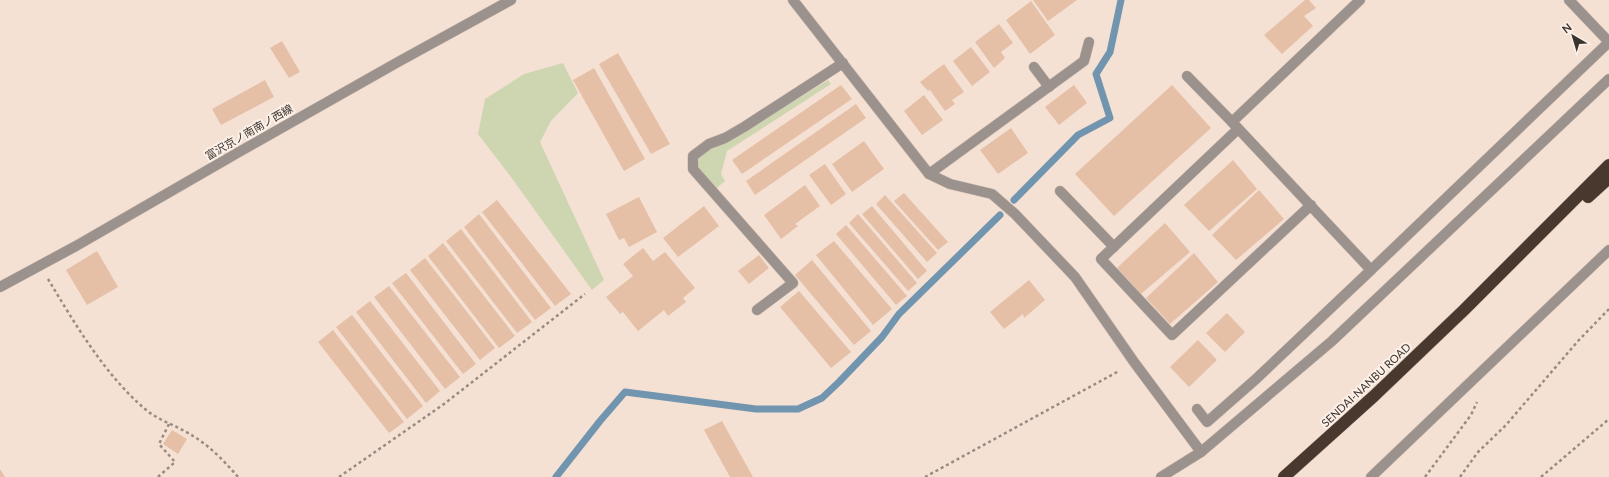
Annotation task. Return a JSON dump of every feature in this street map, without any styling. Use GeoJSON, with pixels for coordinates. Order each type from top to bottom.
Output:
{"type":"FeatureCollection","features":[{"type":"Feature","properties":{"kind":"highway","name":"SENDAI-NANBU ROAD"},"geometry":{"type":"LineString","coordinates":[[1284,477],[1374,396],[1464,310],[1609,165]]}},
{"type":"Feature","properties":{"kind":"highway","name":"SENDAI-NANBU ROAD"},"geometry":{"type":"LineString","coordinates":[[1464,310],[1609,178]]}},
{"type":"Feature","properties":{"kind":"street","name":"富沢京ノ南南ノ西線"},"geometry":{"type":"LineString","coordinates":[[0,287],[511,0]]}},
{"type":"Feature","properties":{"kind":"street"},"geometry":{"type":"LineString","coordinates":[[793,0],[929,174],[950,184],[992,194],[1075,277],[1134,362],[1201,452]]}},
{"type":"Feature","properties":{"kind":"street"},"geometry":{"type":"LineString","coordinates":[[1311,205],[1172,335],[1101,259],[1360,0]]}},
{"type":"Feature","properties":{"kind":"street"},"geometry":{"type":"LineString","coordinates":[[1198,409],[1207,422],[1256,379],[1609,42],[1569,0]]}},
{"type":"Feature","properties":{"kind":"street"},"geometry":{"type":"LineString","coordinates":[[929,174],[1084,61],[1089,42]]}},
{"type":"Feature","properties":{"kind":"street"},"geometry":{"type":"LineString","coordinates":[[757,310],[793,283],[693,169],[693,156],[709,144],[725,138],[744,127],[843,63]]}},
{"type":"Feature","properties":{"kind":"street"},"geometry":{"type":"LineString","coordinates":[[1034,67],[1049,87]]}},
{"type":"Feature","properties":{"kind":"street"},"geometry":{"type":"LineString","coordinates":[[1187,76],[1371,270]]}},
{"type":"Feature","properties":{"kind":"street"},"geometry":{"type":"LineString","coordinates":[[1161,477],[1201,452],[1332,341],[1609,79]]}},
{"type":"Feature","properties":{"kind":"street"},"geometry":{"type":"LineString","coordinates":[[1060,191],[1114,247]]}},
{"type":"Feature","properties":{"kind":"street"},"geometry":{"type":"LineString","coordinates":[[1371,477],[1609,250]]}},
{"type":"Feature","properties":{"kind":"path"},"geometry":{"type":"LineString","coordinates":[[40,265],[80,331],[112,375],[145,409],[169,424],[194,436],[216,453],[238,477]]}},
{"type":"Feature","properties":{"kind":"path"},"geometry":{"type":"LineString","coordinates":[[339,477],[444,404],[584,294]]}},
{"type":"Feature","properties":{"kind":"path"},"geometry":{"type":"LineString","coordinates":[[1460,477],[1478,452],[1506,425],[1578,341],[1609,309]]}},
{"type":"Feature","properties":{"kind":"path"},"geometry":{"type":"LineString","coordinates":[[925,477],[1134,362]]}},
{"type":"Feature","properties":{"kind":"path"},"geometry":{"type":"LineString","coordinates":[[1426,477],[1471,415],[1480,396]]}},
{"type":"Feature","properties":{"kind":"path"},"geometry":{"type":"LineString","coordinates":[[1541,477],[1609,419]]}},
{"type":"Feature","properties":{"kind":"path"},"geometry":{"type":"LineString","coordinates":[[158,477],[175,462],[159,444],[169,424]]}},
{"type":"Feature","properties":{"kind":"green space"},"geometry":{"type":"Polygon","coordinates":[[[563,63],[578,93],[551,121],[540,142],[604,280],[592,290],[511,177],[478,134],[485,99],[524,74],[563,63]]]}},
{"type":"Feature","properties":{"kind":"green space"},"geometry":{"type":"Polygon","coordinates":[[[828,80],[831,84],[727,151],[721,174],[725,181],[717,188],[697,167],[699,157],[715,147],[738,136],[828,80]]]}},
{"type":"Feature","properties":{"kind":"building"},"geometry":{"type":"Polygon","coordinates":[[[1033,0],[1077,0],[1048,21],[1033,0]]]}},
{"type":"Feature","properties":{"kind":"building"},"geometry":{"type":"Polygon","coordinates":[[[1305,0],[1309,0],[1316,8],[1304,16],[1313,26],[1282,54],[1264,35],[1305,0]]]}},
{"type":"Feature","properties":{"kind":"building"},"geometry":{"type":"Polygon","coordinates":[[[1031,1],[1055,35],[1030,54],[1006,20],[1031,1]]]}},
{"type":"Feature","properties":{"kind":"building"},"geometry":{"type":"Polygon","coordinates":[[[999,24],[1013,43],[1001,52],[1005,58],[994,68],[975,42],[999,24]]]}},
{"type":"Feature","properties":{"kind":"building"},"geometry":{"type":"Polygon","coordinates":[[[282,41],[300,72],[289,78],[270,48],[282,41]]]}},
{"type":"Feature","properties":{"kind":"building"},"geometry":{"type":"Polygon","coordinates":[[[971,47],[990,72],[972,86],[953,61],[971,47]]]}},
{"type":"Feature","properties":{"kind":"building"},"geometry":{"type":"Polygon","coordinates":[[[618,53],[670,144],[651,154],[599,64],[618,53]]]}},
{"type":"Feature","properties":{"kind":"building"},"geometry":{"type":"Polygon","coordinates":[[[944,64],[964,92],[952,100],[955,104],[945,111],[930,90],[928,91],[920,82],[944,64]]]}},
{"type":"Feature","properties":{"kind":"building"},"geometry":{"type":"Polygon","coordinates":[[[594,68],[645,159],[624,171],[573,80],[594,68]]]}},
{"type":"Feature","properties":{"kind":"building"},"geometry":{"type":"Polygon","coordinates":[[[265,80],[274,97],[221,125],[212,109],[265,80]]]}},
{"type":"Feature","properties":{"kind":"building"},"geometry":{"type":"Polygon","coordinates":[[[841,85],[852,99],[742,174],[732,160],[841,85]]]}},
{"type":"Feature","properties":{"kind":"building"},"geometry":{"type":"Polygon","coordinates":[[[1074,85],[1087,103],[1059,125],[1045,107],[1074,85]]]}},
{"type":"Feature","properties":{"kind":"building"},"geometry":{"type":"Polygon","coordinates":[[[1172,85],[1211,128],[1114,216],[1075,174],[1172,85]]]}},
{"type":"Feature","properties":{"kind":"building"},"geometry":{"type":"Polygon","coordinates":[[[924,95],[943,120],[922,135],[904,111],[924,95]]]}},
{"type":"Feature","properties":{"kind":"building"},"geometry":{"type":"Polygon","coordinates":[[[856,104],[866,118],[755,195],[746,181],[856,104]]]}},
{"type":"Feature","properties":{"kind":"building"},"geometry":{"type":"Polygon","coordinates":[[[1011,128],[1028,153],[998,174],[980,150],[1011,128]]]}},
{"type":"Feature","properties":{"kind":"building"},"geometry":{"type":"Polygon","coordinates":[[[864,141],[884,169],[852,192],[832,164],[864,141]]]}},
{"type":"Feature","properties":{"kind":"building"},"geometry":{"type":"Polygon","coordinates":[[[1233,160],[1257,189],[1209,231],[1184,205],[1233,160]]]}},
{"type":"Feature","properties":{"kind":"building"},"geometry":{"type":"Polygon","coordinates":[[[825,164],[846,194],[831,205],[809,175],[825,164]]]}},
{"type":"Feature","properties":{"kind":"building"},"geometry":{"type":"Polygon","coordinates":[[[805,185],[820,206],[795,224],[798,226],[781,239],[764,215],[805,185]]]}},
{"type":"Feature","properties":{"kind":"building"},"geometry":{"type":"Polygon","coordinates":[[[1259,190],[1284,219],[1236,260],[1212,235],[1259,190]]]}},
{"type":"Feature","properties":{"kind":"building"},"geometry":{"type":"Polygon","coordinates":[[[904,193],[948,242],[938,250],[894,201],[904,193]]]}},
{"type":"Feature","properties":{"kind":"building"},"geometry":{"type":"Polygon","coordinates":[[[885,195],[937,253],[927,262],[876,204],[885,195]]]}},
{"type":"Feature","properties":{"kind":"building"},"geometry":{"type":"Polygon","coordinates":[[[639,197],[657,232],[629,247],[624,238],[619,240],[606,214],[639,197]]]}},
{"type":"Feature","properties":{"kind":"building"},"geometry":{"type":"Polygon","coordinates":[[[497,200],[571,294],[555,306],[482,212],[497,200]]]}},
{"type":"Feature","properties":{"kind":"building"},"geometry":{"type":"Polygon","coordinates":[[[704,206],[719,226],[678,257],[663,238],[704,206]]]}},
{"type":"Feature","properties":{"kind":"building"},"geometry":{"type":"Polygon","coordinates":[[[872,206],[927,271],[918,279],[862,214],[872,206]]]}},
{"type":"Feature","properties":{"kind":"building"},"geometry":{"type":"Polygon","coordinates":[[[479,214],[551,308],[535,320],[464,227],[479,214]]]}},
{"type":"Feature","properties":{"kind":"building"},"geometry":{"type":"Polygon","coordinates":[[[858,214],[917,283],[908,291],[849,223],[858,214]]]}},
{"type":"Feature","properties":{"kind":"building"},"geometry":{"type":"Polygon","coordinates":[[[1165,223],[1190,252],[1141,294],[1117,268],[1165,223]]]}},
{"type":"Feature","properties":{"kind":"building"},"geometry":{"type":"Polygon","coordinates":[[[846,225],[907,296],[896,305],[836,234],[846,225]]]}},
{"type":"Feature","properties":{"kind":"building"},"geometry":{"type":"Polygon","coordinates":[[[461,229],[532,322],[517,333],[446,241],[461,229]]]}},
{"type":"Feature","properties":{"kind":"building"},"geometry":{"type":"Polygon","coordinates":[[[834,241],[892,309],[873,325],[816,255],[834,241]]]}},
{"type":"Feature","properties":{"kind":"building"},"geometry":{"type":"Polygon","coordinates":[[[443,243],[515,336],[499,348],[428,256],[443,243]]]}},
{"type":"Feature","properties":{"kind":"building"},"geometry":{"type":"Polygon","coordinates":[[[643,248],[653,261],[665,252],[695,288],[683,298],[686,302],[668,316],[664,310],[638,331],[623,312],[620,314],[606,297],[633,276],[623,264],[643,248]]]}},
{"type":"Feature","properties":{"kind":"building"},"geometry":{"type":"Polygon","coordinates":[[[97,251],[118,287],[87,305],[66,270],[97,251]]]}},
{"type":"Feature","properties":{"kind":"building"},"geometry":{"type":"Polygon","coordinates":[[[1194,253],[1218,282],[1170,324],[1146,298],[1194,253]]]}},
{"type":"Feature","properties":{"kind":"building"},"geometry":{"type":"Polygon","coordinates":[[[759,255],[769,268],[749,284],[738,271],[759,255]]]}},
{"type":"Feature","properties":{"kind":"building"},"geometry":{"type":"Polygon","coordinates":[[[425,258],[495,348],[480,360],[410,270],[425,258]]]}},
{"type":"Feature","properties":{"kind":"building"},"geometry":{"type":"Polygon","coordinates":[[[812,260],[871,331],[854,345],[795,275],[812,260]]]}},
{"type":"Feature","properties":{"kind":"building"},"geometry":{"type":"Polygon","coordinates":[[[406,273],[476,364],[463,374],[392,283],[406,273]]]}},
{"type":"Feature","properties":{"kind":"building"},"geometry":{"type":"Polygon","coordinates":[[[1029,280],[1045,300],[1024,318],[1023,314],[1004,329],[990,312],[1029,280]]]}},
{"type":"Feature","properties":{"kind":"building"},"geometry":{"type":"Polygon","coordinates":[[[389,286],[460,377],[445,389],[374,297],[389,286]]]}},
{"type":"Feature","properties":{"kind":"building"},"geometry":{"type":"Polygon","coordinates":[[[799,291],[851,352],[831,368],[780,307],[799,291]]]}},
{"type":"Feature","properties":{"kind":"building"},"geometry":{"type":"Polygon","coordinates":[[[370,301],[440,391],[426,403],[356,312],[370,301]]]}},
{"type":"Feature","properties":{"kind":"building"},"geometry":{"type":"Polygon","coordinates":[[[1227,313],[1245,332],[1225,352],[1206,333],[1227,313]]]}},
{"type":"Feature","properties":{"kind":"building"},"geometry":{"type":"Polygon","coordinates":[[[352,315],[423,406],[407,419],[336,327],[352,315]]]}},
{"type":"Feature","properties":{"kind":"building"},"geometry":{"type":"Polygon","coordinates":[[[333,330],[404,422],[389,433],[318,342],[333,330]]]}},
{"type":"Feature","properties":{"kind":"building"},"geometry":{"type":"Polygon","coordinates":[[[1198,340],[1217,360],[1189,387],[1170,367],[1198,340]]]}},
{"type":"Feature","properties":{"kind":"building"},"geometry":{"type":"Polygon","coordinates":[[[722,421],[753,477],[730,477],[704,430],[722,421]]]}},
{"type":"Feature","properties":{"kind":"building"},"geometry":{"type":"Polygon","coordinates":[[[172,430],[187,439],[178,454],[163,444],[172,430]]]}},
{"type":"Feature","properties":{"kind":"building"},"geometry":{"type":"Polygon","coordinates":[[[0,469],[5,477],[0,477],[0,469]]]}},
{"type":"Feature","properties":{"kind":"waterway"},"geometry":{"type":"LineString","coordinates":[[1014,200],[1078,135],[1110,118],[1096,74],[1110,52],[1121,0]]}},
{"type":"Feature","properties":{"kind":"waterway"},"geometry":{"type":"LineString","coordinates":[[556,477],[625,392],[756,409],[798,409],[822,398],[882,337],[899,314],[1000,215]]}}]}
